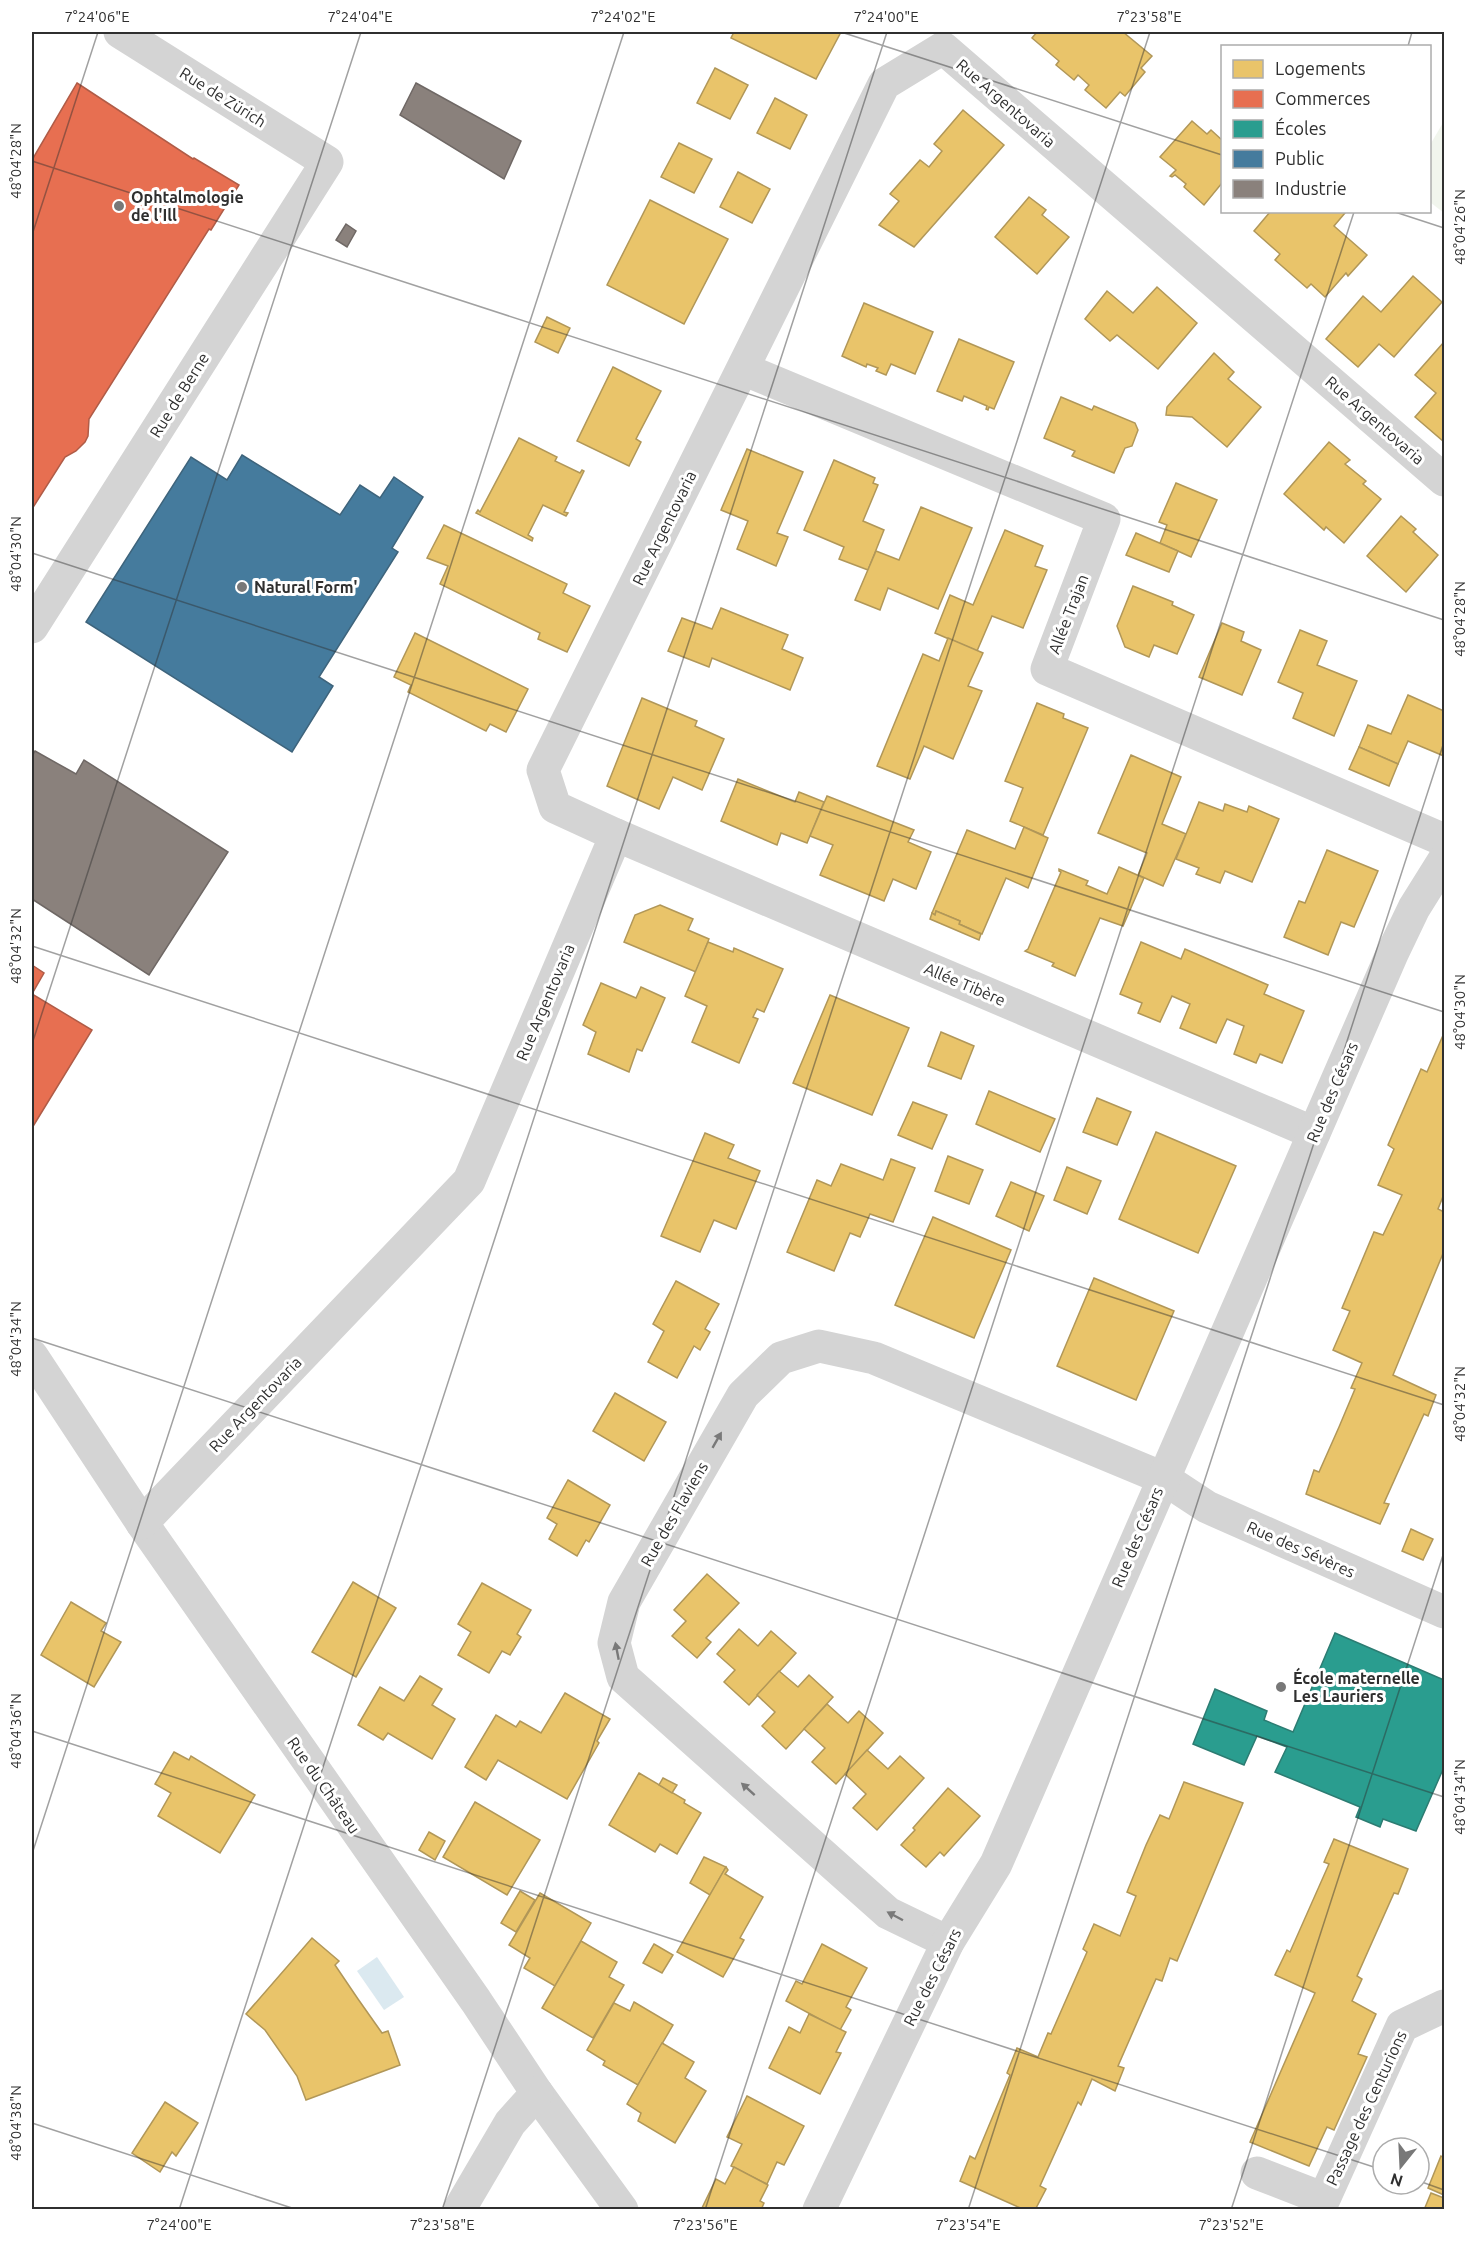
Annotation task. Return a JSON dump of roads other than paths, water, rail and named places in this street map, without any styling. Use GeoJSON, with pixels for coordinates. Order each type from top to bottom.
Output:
{"type":"FeatureCollection","features":[{"type":"Feature","properties":{"kind":"street","name":"Rue de Zürich"},"geometry":{"type":"LineString","coordinates":[[120,32],[327,162]]}},
{"type":"Feature","properties":{"kind":"street","name":"Rue Argentovaria"},"geometry":{"type":"LineString","coordinates":[[142,1523],[469,1181],[616,835],[555,807],[543,770],[884,84],[943,48],[1444,480]]}},
{"type":"Feature","properties":{"kind":"street","name":"Rue de Berne"},"geometry":{"type":"LineString","coordinates":[[32,627],[327,162]]}},
{"type":"Feature","properties":{"kind":"street","name":"Allée Trajan"},"geometry":{"type":"LineString","coordinates":[[743,369],[1104,519],[1047,669],[1444,840]]}},
{"type":"Feature","properties":{"kind":"street","name":"Allée Tibère"},"geometry":{"type":"LineString","coordinates":[[616,835],[1314,1133]]}},
{"type":"Feature","properties":{"kind":"street","name":"Rue des Césars"},"geometry":{"type":"LineString","coordinates":[[819,2210],[948,1942],[996,1864],[1162,1478],[1392,954],[1414,908],[1444,860]]}},
{"type":"Feature","properties":{"kind":"street","name":"Rue des Flaviens"},"geometry":{"type":"LineString","coordinates":[[948,1942],[888,1913],[623,1677],[614,1643],[624,1602],[743,1395],[781,1358],[819,1346],[873,1358],[1162,1478]]}},
{"type":"Feature","properties":{"kind":"street","name":"Rue du Château"},"geometry":{"type":"LineString","coordinates":[[32,1356],[142,1523],[462,1982],[537,2094],[622,2210]]}},
{"type":"Feature","properties":{"kind":"street","name":"Rue des Sévères"},"geometry":{"type":"LineString","coordinates":[[1162,1478],[1207,1508],[1444,1612]]}},
{"type":"Feature","properties":{"kind":"street","name":"Passage des Centurions"},"geometry":{"type":"LineString","coordinates":[[1257,2174],[1324,2199],[1402,2026],[1444,2006]]}},
{"type":"Feature","properties":{"kind":"street"},"geometry":{"type":"LineString","coordinates":[[459,2210],[510,2123],[537,2094]]}},
{"type":"Feature","properties":{"kind":"place","name":"Ophtalmologie de l'Ill"},"geometry":{"type":"Point","coordinates":[119,206]}},
{"type":"Feature","properties":{"kind":"place","name":"Natural Form'"},"geometry":{"type":"Point","coordinates":[242,587]}},
{"type":"Feature","properties":{"kind":"place","name":"École maternelle Les Lauriers"},"geometry":{"type":"Point","coordinates":[1281,1687]}}]}
